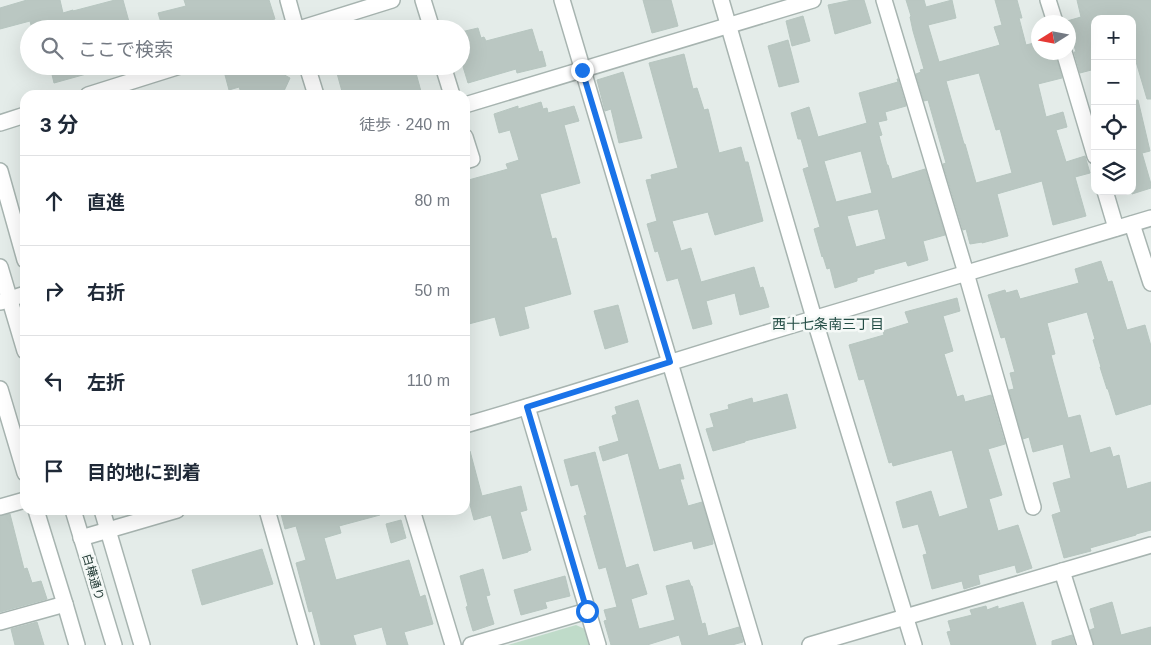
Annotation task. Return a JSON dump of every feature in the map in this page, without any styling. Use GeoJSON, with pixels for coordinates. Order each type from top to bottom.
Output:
{"type":"FeatureCollection","features":[{"type":"Feature","properties":{"kind":"street"},"geometry":{"type":"LineString","coordinates":[[288,0],[294,20]]}},
{"type":"Feature","properties":{"kind":"street"},"geometry":{"type":"LineString","coordinates":[[326,20],[392,0]]}},
{"type":"Feature","properties":{"kind":"street"},"geometry":{"type":"LineString","coordinates":[[423,0],[429,20]]}},
{"type":"Feature","properties":{"kind":"street"},"geometry":{"type":"LineString","coordinates":[[562,0],[754,645]]}},
{"type":"Feature","properties":{"kind":"street"},"geometry":{"type":"LineString","coordinates":[[721,0],[814,318],[914,645]]}},
{"type":"Feature","properties":{"kind":"street"},"geometry":{"type":"LineString","coordinates":[[470,104],[813,0]]}},
{"type":"Feature","properties":{"kind":"street"},"geometry":{"type":"LineString","coordinates":[[884,0],[966,272],[1033,506]]}},
{"type":"Feature","properties":{"kind":"street"},"geometry":{"type":"LineString","coordinates":[[1048,0],[1053,15]]}},
{"type":"Feature","properties":{"kind":"street"},"geometry":{"type":"LineString","coordinates":[[1066,60],[1093,150]]}},
{"type":"Feature","properties":{"kind":"street"},"geometry":{"type":"LineString","coordinates":[[104,90],[151,75]]}},
{"type":"Feature","properties":{"kind":"street"},"geometry":{"type":"LineString","coordinates":[[310,75],[314,90]]}},
{"type":"Feature","properties":{"kind":"street"},"geometry":{"type":"LineString","coordinates":[[446,75],[450,90]]}},
{"type":"Feature","properties":{"kind":"street"},"geometry":{"type":"LineString","coordinates":[[0,123],[20,117]]}},
{"type":"Feature","properties":{"kind":"street"},"geometry":{"type":"LineString","coordinates":[[0,171],[20,242]]}},
{"type":"Feature","properties":{"kind":"street"},"geometry":{"type":"LineString","coordinates":[[1106,195],[1116,228]]}},
{"type":"Feature","properties":{"kind":"street"},"geometry":{"type":"LineString","coordinates":[[470,424],[966,272],[1151,218]]}},
{"type":"Feature","properties":{"kind":"street"},"geometry":{"type":"LineString","coordinates":[[1132,224],[1151,283]]}},
{"type":"Feature","properties":{"kind":"street"},"geometry":{"type":"LineString","coordinates":[[0,267],[5,301],[20,338]]}},
{"type":"Feature","properties":{"kind":"street"},"geometry":{"type":"LineString","coordinates":[[5,301],[20,296]]}},
{"type":"Feature","properties":{"kind":"street"},"geometry":{"type":"LineString","coordinates":[[0,389],[3,408],[20,458]]}},
{"type":"Feature","properties":{"kind":"street"},"geometry":{"type":"LineString","coordinates":[[527,407],[598,645]]}},
{"type":"Feature","properties":{"kind":"street"},"geometry":{"type":"LineString","coordinates":[[0,507],[20,501]]}},
{"type":"Feature","properties":{"kind":"street"},"geometry":{"type":"LineString","coordinates":[[38,515],[76,645]]}},
{"type":"Feature","properties":{"kind":"street","name":"白樺通り"},"geometry":{"type":"LineString","coordinates":[[75,515],[114,645]]}},
{"type":"Feature","properties":{"kind":"street"},"geometry":{"type":"LineString","coordinates":[[104,515],[142,645]]}},
{"type":"Feature","properties":{"kind":"street"},"geometry":{"type":"LineString","coordinates":[[82,538],[160,515]]}},
{"type":"Feature","properties":{"kind":"street"},"geometry":{"type":"LineString","coordinates":[[268,515],[306,645]]}},
{"type":"Feature","properties":{"kind":"street"},"geometry":{"type":"LineString","coordinates":[[414,515],[453,645]]}},
{"type":"Feature","properties":{"kind":"street"},"geometry":{"type":"LineString","coordinates":[[810,645],[1151,544]]}},
{"type":"Feature","properties":{"kind":"street"},"geometry":{"type":"LineString","coordinates":[[1062,570],[1084,645]]}},
{"type":"Feature","properties":{"kind":"street"},"geometry":{"type":"LineString","coordinates":[[0,622],[65,604]]}},
{"type":"Feature","properties":{"kind":"street"},"geometry":{"type":"LineString","coordinates":[[471,645],[587,611]]}},
{"type":"Feature","properties":{"kind":"green space"},"geometry":{"type":"Polygon","coordinates":[[[576,625],[587,630],[591,645],[508,645],[576,625]]]}},
{"type":"Feature","properties":{"kind":"building"},"geometry":{"type":"Polygon","coordinates":[[[27,0],[60,0],[63,13],[115,0],[123,0],[129,20],[20,20],[20,24],[0,29],[0,8],[27,0]]]}},
{"type":"Feature","properties":{"kind":"building"},"geometry":{"type":"Polygon","coordinates":[[[184,0],[269,0],[275,19],[160,20],[158,13],[186,6],[184,0]]]}},
{"type":"Feature","properties":{"kind":"building"},"geometry":{"type":"Polygon","coordinates":[[[643,0],[671,0],[678,26],[652,33],[643,0]]]}},
{"type":"Feature","properties":{"kind":"building"},"geometry":{"type":"Polygon","coordinates":[[[852,0],[864,0],[871,23],[835,34],[828,5],[852,0]]]}},
{"type":"Feature","properties":{"kind":"building"},"geometry":{"type":"Polygon","coordinates":[[[906,0],[924,0],[926,7],[952,0],[956,18],[928,25],[939,62],[1000,45],[994,27],[1002,25],[995,0],[1017,0],[1022,18],[1019,18],[1026,45],[1031,44],[1031,60],[1057,60],[1062,78],[1038,84],[1046,117],[1063,112],[1067,127],[1056,130],[1066,162],[1085,156],[1090,173],[1075,177],[1086,216],[1053,225],[1042,181],[997,194],[1008,236],[970,244],[966,229],[963,230],[943,164],[946,163],[928,100],[924,101],[916,74],[924,69],[906,0]],[[979,73],[946,81],[976,183],[1012,173],[1000,129],[996,130],[979,73]]]}},
{"type":"Feature","properties":{"kind":"building"},"geometry":{"type":"Polygon","coordinates":[[[1077,0],[1151,0],[1151,99],[1147,99],[1136,62],[1136,15],[1091,15],[1091,70],[1080,73],[1076,59],[1076,18],[1081,17],[1077,0]]]}},
{"type":"Feature","properties":{"kind":"building"},"geometry":{"type":"Polygon","coordinates":[[[803,16],[810,41],[792,46],[786,21],[803,16]]]}},
{"type":"Feature","properties":{"kind":"building"},"geometry":{"type":"Polygon","coordinates":[[[478,28],[481,38],[484,37],[486,41],[532,29],[539,52],[542,51],[546,66],[517,73],[516,69],[468,83],[466,75],[470,75],[470,30],[478,28]]]}},
{"type":"Feature","properties":{"kind":"building"},"geometry":{"type":"Polygon","coordinates":[[[788,40],[799,82],[779,87],[768,46],[788,40]]]}},
{"type":"Feature","properties":{"kind":"building"},"geometry":{"type":"Polygon","coordinates":[[[684,54],[693,89],[697,88],[704,110],[708,109],[719,153],[741,147],[745,162],[748,162],[763,221],[715,235],[708,212],[672,221],[681,251],[691,248],[701,282],[754,267],[760,288],[763,287],[769,307],[740,315],[735,293],[706,301],[712,324],[693,329],[678,278],[667,281],[658,251],[655,252],[647,224],[657,221],[646,180],[652,179],[651,175],[678,168],[649,63],[684,54]]]}},
{"type":"Feature","properties":{"kind":"building"},"geometry":{"type":"Polygon","coordinates":[[[623,72],[642,138],[619,143],[611,109],[605,111],[597,80],[623,72]]]}},
{"type":"Feature","properties":{"kind":"building"},"geometry":{"type":"Polygon","coordinates":[[[52,75],[83,75],[54,83],[52,75]]]}},
{"type":"Feature","properties":{"kind":"building"},"geometry":{"type":"Polygon","coordinates":[[[225,75],[285,75],[290,78],[284,90],[240,90],[239,87],[229,90],[225,75]]]}},
{"type":"Feature","properties":{"kind":"building"},"geometry":{"type":"Polygon","coordinates":[[[337,75],[416,75],[421,90],[342,90],[337,75]]]}},
{"type":"Feature","properties":{"kind":"building"},"geometry":{"type":"Polygon","coordinates":[[[897,79],[898,79],[906,106],[885,112],[887,120],[878,122],[882,135],[879,136],[887,165],[892,179],[925,169],[945,235],[923,241],[928,260],[908,266],[906,261],[874,270],[874,273],[857,278],[857,281],[835,288],[830,268],[827,269],[822,257],[814,229],[820,227],[803,169],[809,167],[801,139],[798,139],[791,113],[809,107],[818,137],[867,123],[859,93],[898,82],[897,79]],[[861,151],[824,161],[836,202],[872,193],[861,151]],[[878,209],[847,216],[856,247],[886,239],[878,209]]]}},
{"type":"Feature","properties":{"kind":"building"},"geometry":{"type":"Polygon","coordinates":[[[1136,100],[1138,100],[1150,151],[1142,153],[1151,188],[1136,193],[1136,105],[1136,100]]]}},
{"type":"Feature","properties":{"kind":"building"},"geometry":{"type":"Polygon","coordinates":[[[541,102],[543,109],[547,108],[548,113],[574,106],[579,121],[564,125],[580,183],[540,194],[552,239],[556,238],[571,294],[524,307],[529,328],[500,336],[495,317],[470,324],[470,180],[508,169],[506,164],[519,160],[510,130],[499,133],[494,114],[518,106],[518,109],[541,102]]]}},
{"type":"Feature","properties":{"kind":"building"},"geometry":{"type":"Polygon","coordinates":[[[1101,261],[1108,282],[1112,281],[1127,330],[1145,325],[1151,346],[1151,404],[1116,415],[1100,367],[1093,340],[1095,339],[1087,312],[1047,323],[1055,354],[1051,355],[1068,418],[1080,415],[1090,453],[1110,447],[1113,457],[1119,455],[1127,489],[1151,482],[1151,530],[1090,548],[1091,551],[1064,558],[1052,515],[1061,512],[1053,483],[1071,478],[1063,444],[1033,452],[1029,437],[1023,439],[1009,390],[1014,389],[1010,373],[1015,372],[1005,337],[1001,338],[988,295],[1005,290],[1006,293],[1017,290],[1020,299],[1079,283],[1075,269],[1101,261]]]}},
{"type":"Feature","properties":{"kind":"building"},"geometry":{"type":"Polygon","coordinates":[[[957,298],[960,311],[943,316],[953,351],[944,354],[957,397],[963,395],[965,402],[991,395],[1005,444],[988,449],[1002,495],[989,499],[998,531],[1018,525],[1032,568],[1017,573],[1015,565],[978,575],[980,584],[964,589],[962,581],[932,589],[923,555],[927,554],[918,524],[903,528],[896,502],[931,491],[939,517],[968,508],[952,450],[893,466],[892,462],[889,463],[864,379],[859,380],[849,345],[884,335],[883,331],[909,323],[905,312],[957,298]]]}},
{"type":"Feature","properties":{"kind":"building"},"geometry":{"type":"Polygon","coordinates":[[[618,305],[628,342],[605,349],[594,311],[618,305]]]}},
{"type":"Feature","properties":{"kind":"building"},"geometry":{"type":"Polygon","coordinates":[[[787,394],[796,428],[713,451],[706,429],[714,427],[710,414],[729,409],[728,405],[752,398],[753,403],[787,394]]]}},
{"type":"Feature","properties":{"kind":"building"},"geometry":{"type":"Polygon","coordinates":[[[638,400],[659,470],[680,464],[684,479],[680,479],[688,506],[702,502],[713,544],[694,549],[692,541],[654,551],[628,453],[603,461],[599,447],[619,441],[612,416],[617,414],[615,407],[638,400]]]}},
{"type":"Feature","properties":{"kind":"building"},"geometry":{"type":"Polygon","coordinates":[[[470,451],[482,496],[521,486],[527,510],[520,512],[531,550],[503,559],[491,515],[474,520],[470,505],[470,451]]]}},
{"type":"Feature","properties":{"kind":"building"},"geometry":{"type":"Polygon","coordinates":[[[595,452],[626,568],[638,564],[647,594],[631,599],[639,629],[675,620],[666,586],[689,580],[702,624],[705,623],[708,636],[739,627],[743,642],[732,645],[682,645],[679,635],[647,645],[611,645],[604,621],[607,620],[604,610],[617,607],[606,567],[599,569],[584,516],[587,515],[578,484],[571,486],[564,460],[595,452]]]}},
{"type":"Feature","properties":{"kind":"building"},"geometry":{"type":"Polygon","coordinates":[[[10,514],[24,569],[27,568],[32,583],[41,581],[47,599],[0,612],[0,516],[10,514]]]}},
{"type":"Feature","properties":{"kind":"building"},"geometry":{"type":"Polygon","coordinates":[[[281,515],[380,515],[339,526],[341,533],[324,538],[336,580],[409,560],[420,597],[425,595],[433,624],[404,632],[408,645],[387,645],[382,627],[353,635],[356,645],[321,645],[312,611],[309,612],[296,563],[306,560],[296,526],[285,529],[281,515]]]}},
{"type":"Feature","properties":{"kind":"building"},"geometry":{"type":"Polygon","coordinates":[[[401,520],[406,538],[391,543],[386,524],[401,520]]]}},
{"type":"Feature","properties":{"kind":"building"},"geometry":{"type":"Polygon","coordinates":[[[262,549],[273,584],[202,605],[192,570],[262,549]]]}},
{"type":"Feature","properties":{"kind":"building"},"geometry":{"type":"Polygon","coordinates":[[[483,569],[490,595],[486,596],[494,624],[473,631],[460,576],[483,569]]]}},
{"type":"Feature","properties":{"kind":"building"},"geometry":{"type":"Polygon","coordinates":[[[565,576],[570,596],[545,602],[547,608],[521,615],[514,590],[565,576]]]}},
{"type":"Feature","properties":{"kind":"building"},"geometry":{"type":"Polygon","coordinates":[[[1023,602],[1036,645],[951,645],[947,632],[951,631],[948,621],[972,615],[970,610],[986,606],[987,610],[998,606],[998,609],[1023,602]]]}},
{"type":"Feature","properties":{"kind":"building"},"geometry":{"type":"Polygon","coordinates":[[[1112,602],[1121,635],[1151,627],[1151,645],[1094,645],[1090,630],[1095,628],[1090,609],[1112,602]]]}},
{"type":"Feature","properties":{"kind":"building"},"geometry":{"type":"Polygon","coordinates":[[[37,622],[44,645],[15,645],[11,629],[37,622]]]}},
{"type":"Feature","properties":{"kind":"building"},"geometry":{"type":"Polygon","coordinates":[[[1072,635],[1075,645],[1052,645],[1052,641],[1072,635]]]}},
{"type":"Feature","properties":{"kind":"district","name":"西十七条南三丁目"},"geometry":{"type":"Point","coordinates":[828,324]}},
{"type":"Feature","properties":{"kind":"route"},"geometry":{"type":"LineString","coordinates":[[582,70],[670,362],[527,407],[587,611]]}}]}
